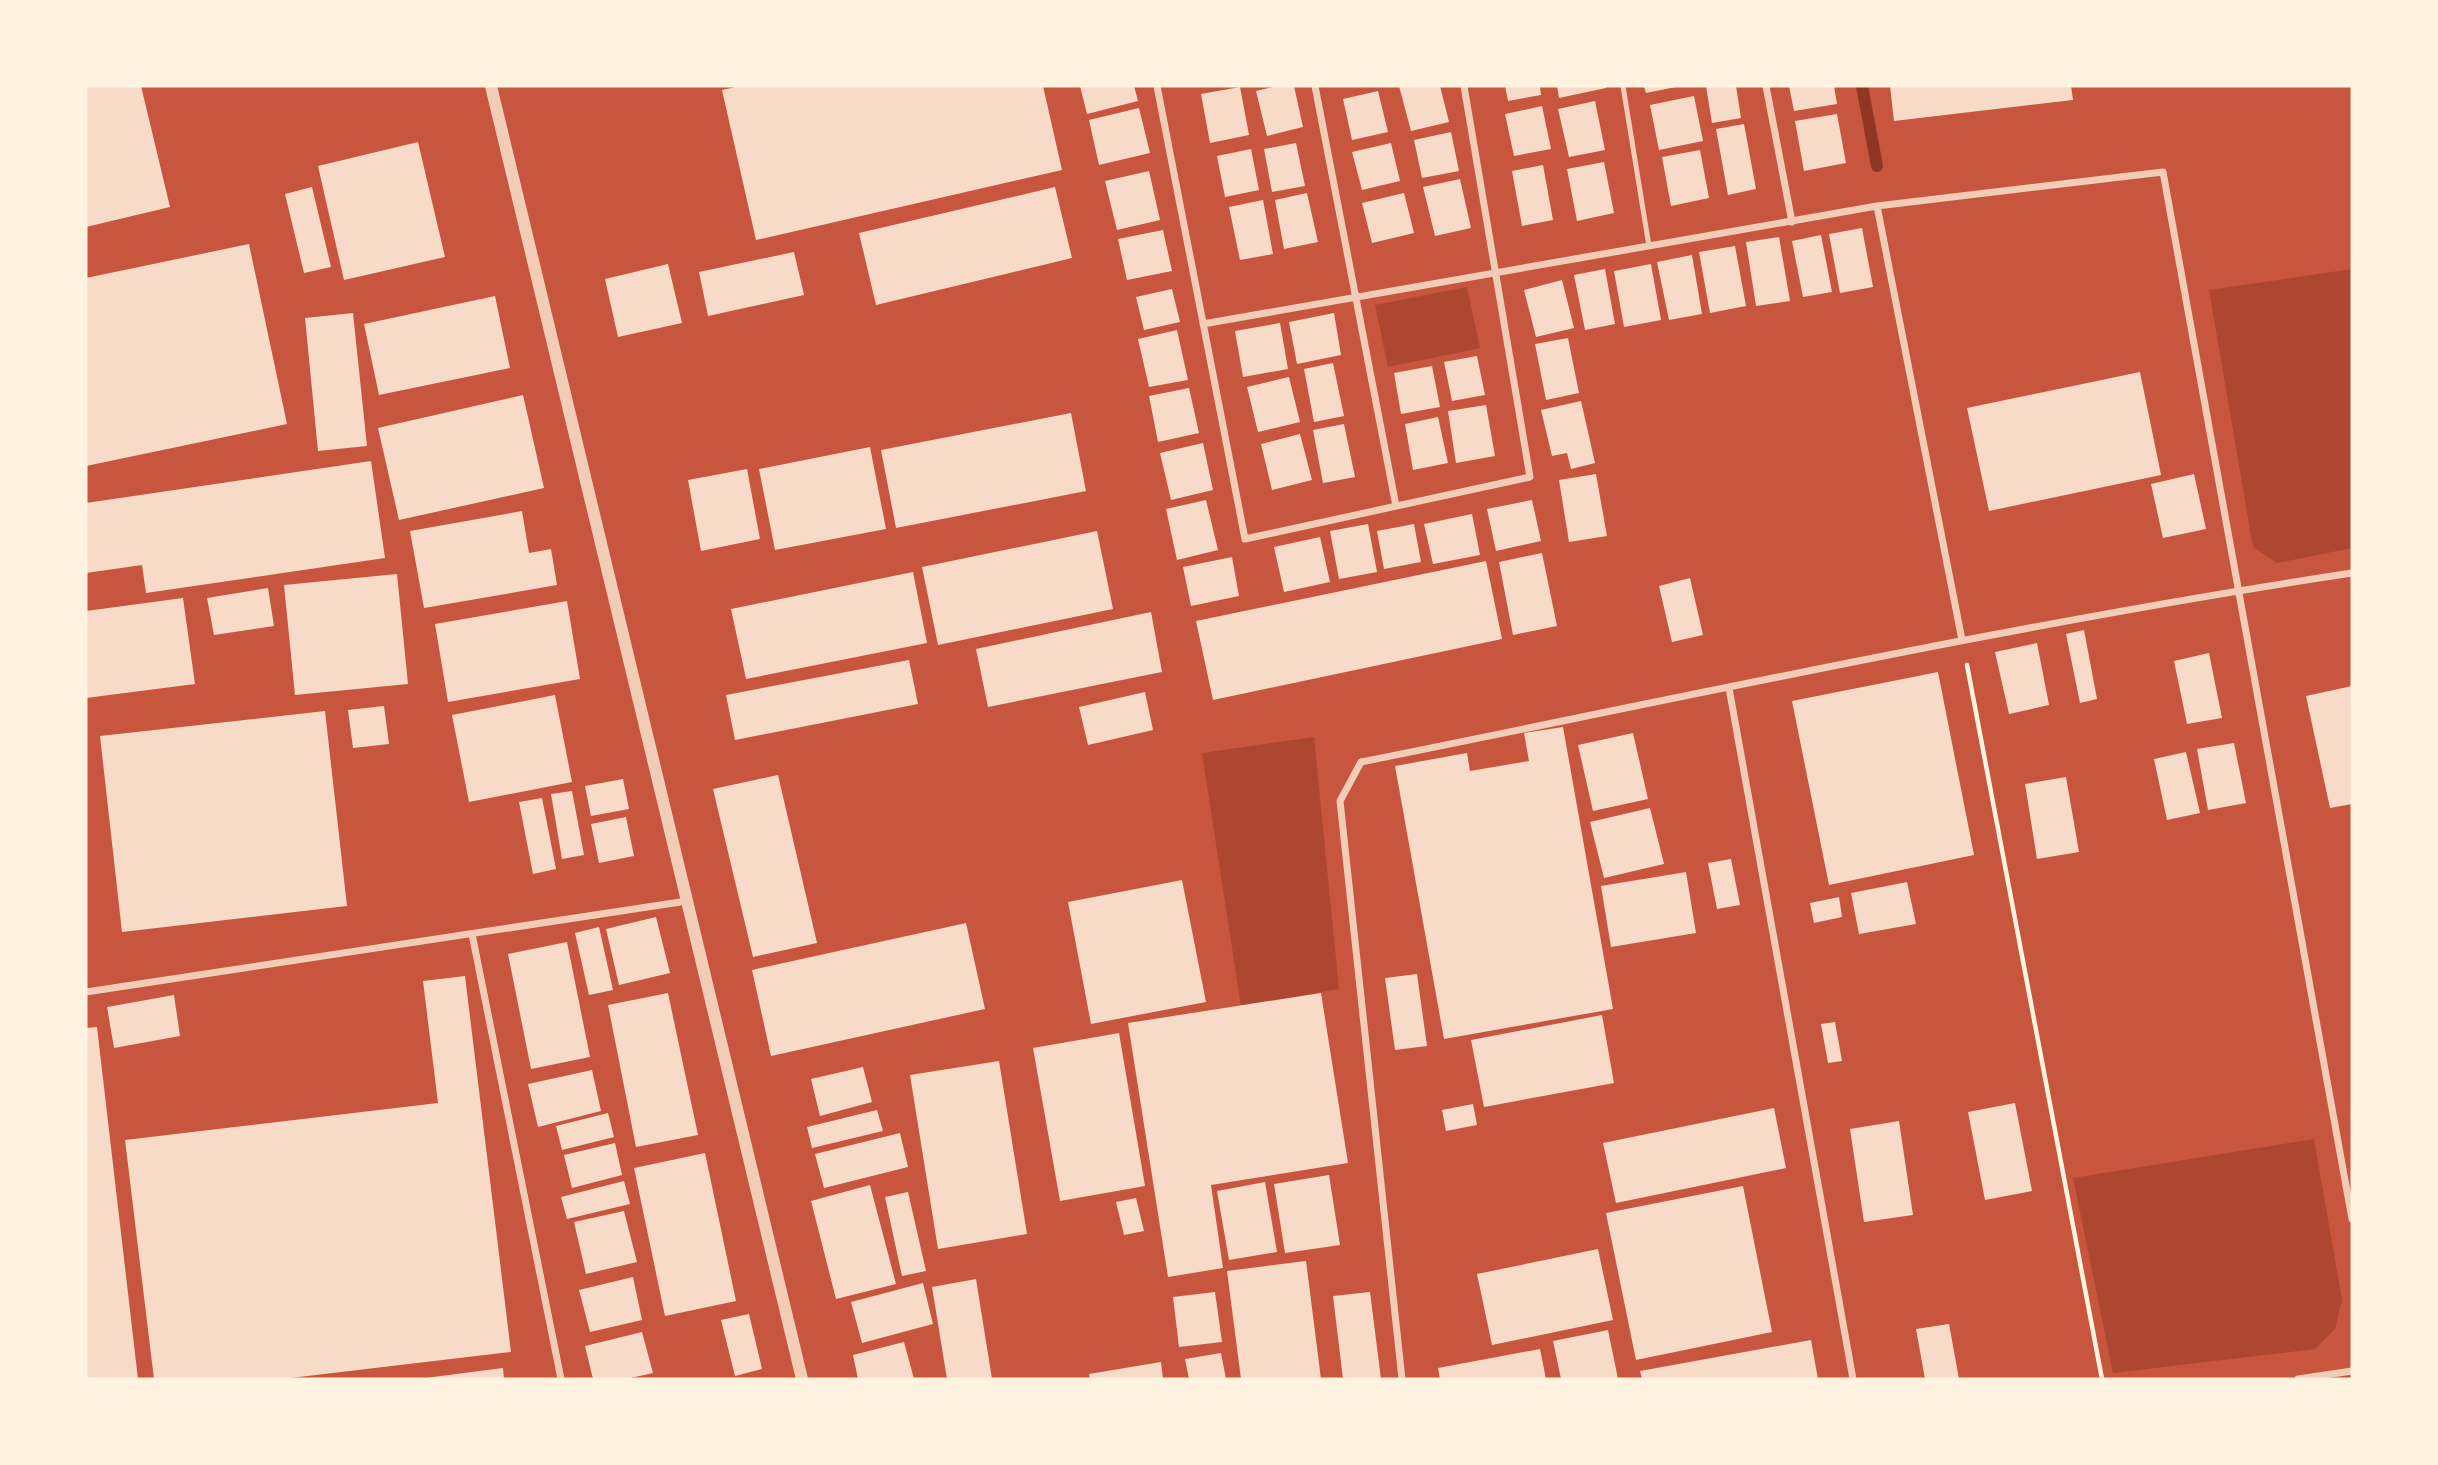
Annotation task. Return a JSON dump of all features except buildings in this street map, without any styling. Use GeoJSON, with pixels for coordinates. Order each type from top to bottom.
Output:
{"type":"FeatureCollection","features":[{"type":"Feature","properties":{"kind":"street"},"geometry":{"type":"LineString","coordinates":[[491,86],[802,1379]]}},
{"type":"Feature","properties":{"kind":"street"},"geometry":{"type":"LineString","coordinates":[[1157,86],[1245,539],[1530,477],[1464,86]]}},
{"type":"Feature","properties":{"kind":"street"},"geometry":{"type":"LineString","coordinates":[[1315,86],[1396,506]]}},
{"type":"Feature","properties":{"kind":"street"},"geometry":{"type":"LineString","coordinates":[[1766,86],[1791,222]]}},
{"type":"Feature","properties":{"kind":"street"},"geometry":{"type":"LineString","coordinates":[[1203,324],[1877,206],[2163,172],[2352,1219]]}},
{"type":"Feature","properties":{"kind":"street"},"geometry":{"type":"LineString","coordinates":[[1877,206],[1962,640]]}},
{"type":"Feature","properties":{"kind":"street"},"geometry":{"type":"LineString","coordinates":[[1402,1379],[1340,802],[1361,762],[1962,640],[2238,590],[2352,573]]}},
{"type":"Feature","properties":{"kind":"street"},"geometry":{"type":"LineString","coordinates":[[1729,688],[1853,1379]]}},
{"type":"Feature","properties":{"kind":"street"},"geometry":{"type":"LineString","coordinates":[[86,992],[687,901]]}},
{"type":"Feature","properties":{"kind":"street"},"geometry":{"type":"LineString","coordinates":[[472,934],[561,1379]]}},
{"type":"Feature","properties":{"kind":"street"},"geometry":{"type":"LineString","coordinates":[[2298,1379],[2352,1371]]}},
{"type":"Feature","properties":{"kind":"lane"},"geometry":{"type":"LineString","coordinates":[[1623,86],[1650,246]]}},
{"type":"Feature","properties":{"kind":"path"},"geometry":{"type":"LineString","coordinates":[[1962,640],[2102,1379]]}},
{"type":"Feature","properties":{"kind":"shaded area"},"geometry":{"type":"Polygon","coordinates":[[[2352,269],[2352,548],[2277,563],[2253,547],[2209,290],[2352,269]]]}},
{"type":"Feature","properties":{"kind":"shaded area"},"geometry":{"type":"Polygon","coordinates":[[[1467,287],[1480,348],[1388,367],[1375,305],[1467,287]]]}},
{"type":"Feature","properties":{"kind":"shaded area"},"geometry":{"type":"Polygon","coordinates":[[[1314,737],[1339,989],[1241,1006],[1202,753],[1314,737]]]}},
{"type":"Feature","properties":{"kind":"shaded area"},"geometry":{"type":"Polygon","coordinates":[[[2314,1139],[2342,1300],[2335,1329],[2315,1349],[2113,1373],[2073,1178],[2314,1139]]]}},
{"type":"Feature","properties":{"kind":"waterway"},"geometry":{"type":"LineString","coordinates":[[1862,86],[1877,166]]}}]}
